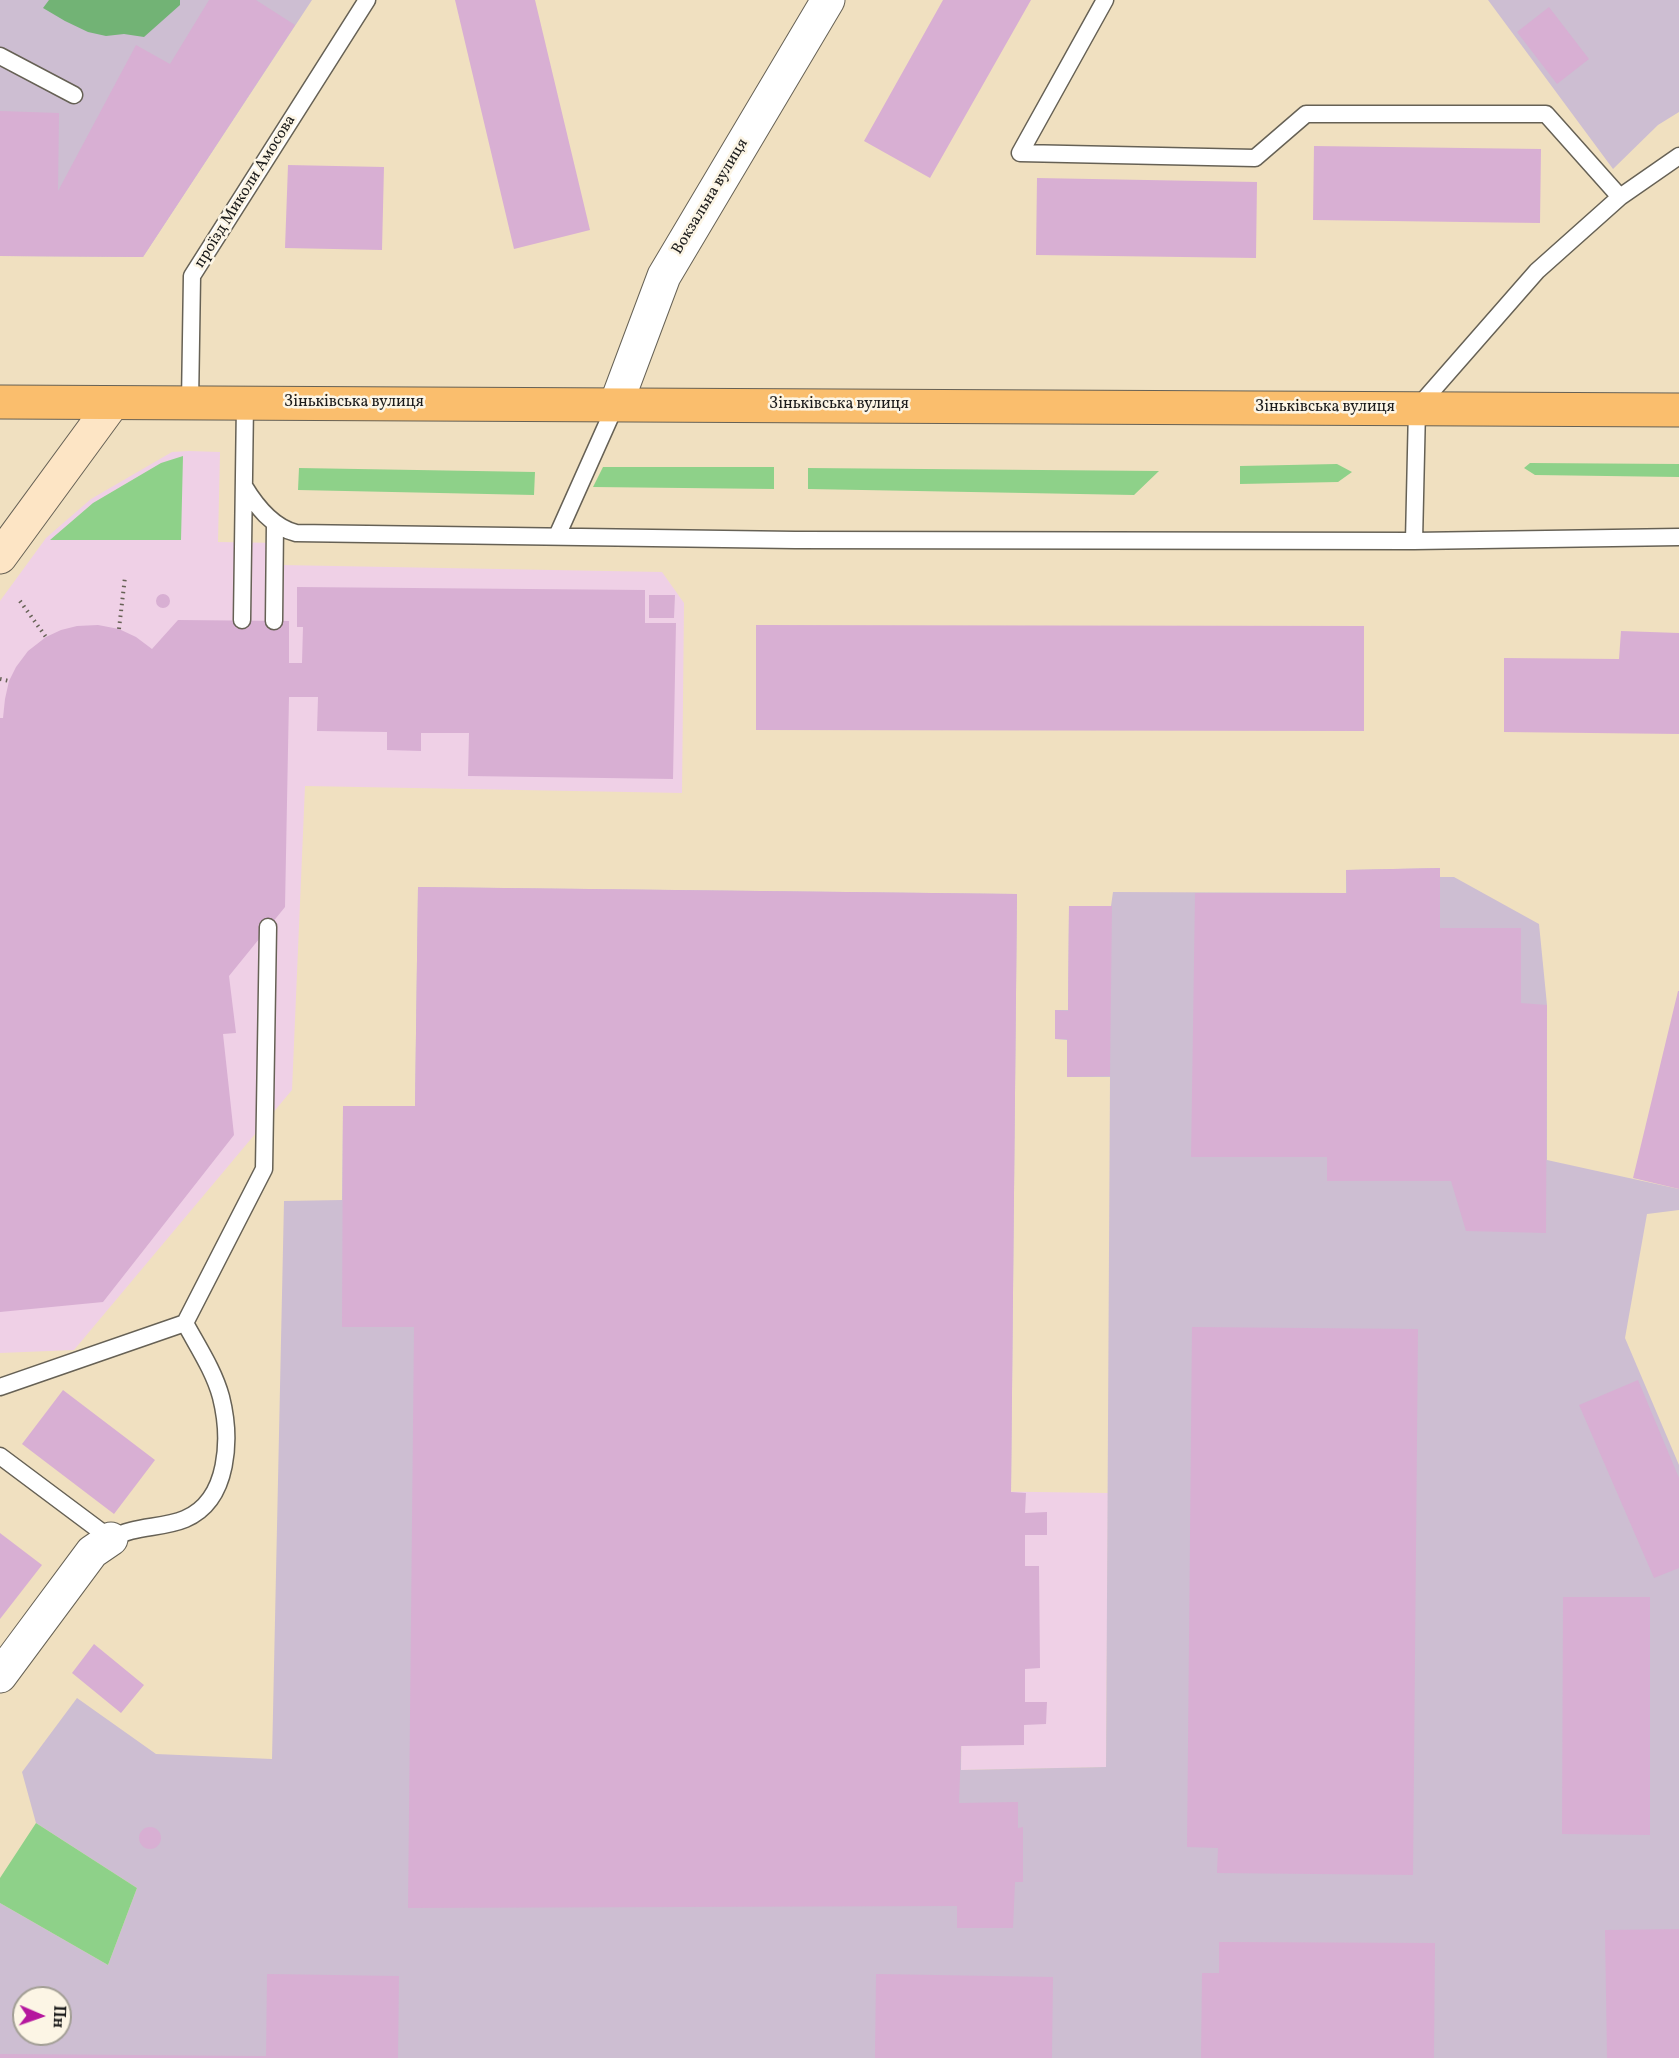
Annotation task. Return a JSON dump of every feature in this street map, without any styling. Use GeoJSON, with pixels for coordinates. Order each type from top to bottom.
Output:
{"type":"FeatureCollection","features":[{"type":"Feature","properties":{"kind":"main road","name":"Зіньківська вулиця"},"geometry":{"type":"LineString","coordinates":[[0,402],[1679,410]]}},
{"type":"Feature","properties":{"kind":"street","name":"Вокзальна вулиця"},"geometry":{"type":"LineString","coordinates":[[616,404],[664,276],[828,0]]}},
{"type":"Feature","properties":{"kind":"street"},"geometry":{"type":"LineString","coordinates":[[0,558],[112,404]]}},
{"type":"Feature","properties":{"kind":"street"},"geometry":{"type":"LineString","coordinates":[[0,1677],[92,1552],[111,1539]]}},
{"type":"Feature","properties":{"kind":"lane","name":"проїзд Миколи Амосова"},"geometry":{"type":"LineString","coordinates":[[190,403],[192,276],[367,0]]}},
{"type":"Feature","properties":{"kind":"lane"},"geometry":{"type":"LineString","coordinates":[[1105,0],[1020,153],[1255,158],[1306,114],[1546,114],[1620,197]]}},
{"type":"Feature","properties":{"kind":"lane"},"geometry":{"type":"LineString","coordinates":[[0,56],[74,95]]}},
{"type":"Feature","properties":{"kind":"lane"},"geometry":{"type":"LineString","coordinates":[[1414,541],[1417,408],[1537,271],[1620,197],[1679,156]]}},
{"type":"Feature","properties":{"kind":"lane"},"geometry":{"type":"LineString","coordinates":[[242,621],[245,403]]}},
{"type":"Feature","properties":{"kind":"lane"},"geometry":{"type":"LineString","coordinates":[[557,536],[616,404]]}},
{"type":"Feature","properties":{"kind":"lane"},"geometry":{"type":"LineString","coordinates":[[244,486],[259,508],[275,523],[296,533],[795,540],[1414,541],[1679,537]]}},
{"type":"Feature","properties":{"kind":"lane"},"geometry":{"type":"LineString","coordinates":[[274,621],[275,523]]}},
{"type":"Feature","properties":{"kind":"lane"},"geometry":{"type":"LineString","coordinates":[[0,1387],[185,1323],[264,1169],[268,927]]}},
{"type":"Feature","properties":{"kind":"lane"},"geometry":{"type":"LineString","coordinates":[[0,1456],[111,1539],[138,1528],[185,1519],[200,1510],[212,1497],[218,1484],[223,1468],[225,1444],[221,1398],[213,1376],[185,1323]]}},
{"type":"Feature","properties":{"kind":"path"},"geometry":{"type":"LineString","coordinates":[[119,628],[125,577]]}},
{"type":"Feature","properties":{"kind":"path"},"geometry":{"type":"LineString","coordinates":[[20,601],[46,637]]}},
{"type":"Feature","properties":{"kind":"path"},"geometry":{"type":"LineString","coordinates":[[0,678],[9,681]]}},
{"type":"Feature","properties":{"kind":"shaded area"},"geometry":{"type":"Polygon","coordinates":[[[0,0],[312,0],[143,257],[0,256],[0,0]]]}},
{"type":"Feature","properties":{"kind":"shaded area"},"geometry":{"type":"Polygon","coordinates":[[[1488,0],[1679,0],[1679,112],[1658,125],[1613,169],[1488,0]]]}},
{"type":"Feature","properties":{"kind":"shaded area"},"geometry":{"type":"Polygon","coordinates":[[[172,452],[220,452],[218,542],[280,543],[280,565],[662,572],[684,603],[682,793],[305,786],[292,1090],[74,1350],[0,1353],[0,601],[46,538],[91,499],[172,452]]]}},
{"type":"Feature","properties":{"kind":"shaded area"},"geometry":{"type":"Polygon","coordinates":[[[1440,868],[1440,877],[1454,877],[1539,924],[1547,1005],[1547,1160],[1679,1189],[1679,1210],[1647,1214],[1625,1338],[1679,1465],[1679,2058],[0,2058],[0,1903],[108,1965],[137,1888],[36,1823],[22,1772],[77,1698],[156,1754],[272,1759],[284,1201],[342,1200],[343,1106],[415,1106],[418,887],[1017,894],[1011,1492],[964,1491],[961,1770],[1106,1767],[1110,1077],[1067,1077],[1067,1040],[1055,1039],[1055,1010],[1068,1010],[1069,906],[1111,906],[1113,892],[1346,893],[1346,870],[1440,868]]]}},
{"type":"Feature","properties":{"kind":"shaded area"},"geometry":{"type":"Polygon","coordinates":[[[964,1491],[1108,1493],[1106,1767],[961,1770],[964,1491]]]}},
{"type":"Feature","properties":{"kind":"green space"},"geometry":{"type":"Polygon","coordinates":[[[49,0],[180,0],[180,5],[144,37],[124,34],[106,36],[88,32],[43,8],[49,0]]]}},
{"type":"Feature","properties":{"kind":"green space"},"geometry":{"type":"Polygon","coordinates":[[[183,456],[181,540],[50,540],[93,503],[161,463],[183,456]]]}},
{"type":"Feature","properties":{"kind":"green space"},"geometry":{"type":"Polygon","coordinates":[[[1530,463],[1679,464],[1679,477],[1535,475],[1524,468],[1530,463]]]}},
{"type":"Feature","properties":{"kind":"green space"},"geometry":{"type":"Polygon","coordinates":[[[1337,464],[1352,472],[1338,482],[1240,484],[1240,466],[1337,464]]]}},
{"type":"Feature","properties":{"kind":"green space"},"geometry":{"type":"Polygon","coordinates":[[[603,467],[774,467],[774,489],[593,487],[603,467]]]}},
{"type":"Feature","properties":{"kind":"green space"},"geometry":{"type":"Polygon","coordinates":[[[299,468],[535,472],[534,495],[298,490],[299,468]]]}},
{"type":"Feature","properties":{"kind":"green space"},"geometry":{"type":"Polygon","coordinates":[[[808,468],[1159,471],[1134,495],[808,489],[808,468]]]}},
{"type":"Feature","properties":{"kind":"green space"},"geometry":{"type":"Polygon","coordinates":[[[36,1823],[137,1888],[108,1965],[0,1903],[0,1878],[36,1823]]]}},
{"type":"Feature","properties":{"kind":"building"},"geometry":{"type":"Polygon","coordinates":[[[209,0],[256,0],[295,25],[143,257],[0,256],[0,111],[59,113],[58,191],[136,45],[170,64],[209,0]]]}},
{"type":"Feature","properties":{"kind":"building"},"geometry":{"type":"Polygon","coordinates":[[[455,0],[535,0],[590,230],[514,249],[455,0]]]}},
{"type":"Feature","properties":{"kind":"building"},"geometry":{"type":"Polygon","coordinates":[[[943,0],[1031,0],[930,178],[864,141],[943,0]]]}},
{"type":"Feature","properties":{"kind":"building"},"geometry":{"type":"Polygon","coordinates":[[[1549,7],[1589,59],[1557,84],[1517,32],[1549,7]]]}},
{"type":"Feature","properties":{"kind":"building"},"geometry":{"type":"Polygon","coordinates":[[[1314,146],[1541,149],[1540,223],[1313,220],[1314,146]]]}},
{"type":"Feature","properties":{"kind":"building"},"geometry":{"type":"Polygon","coordinates":[[[288,165],[384,167],[382,250],[285,248],[288,165]]]}},
{"type":"Feature","properties":{"kind":"building"},"geometry":{"type":"Polygon","coordinates":[[[1037,178],[1257,182],[1256,258],[1036,255],[1037,178]]]}},
{"type":"Feature","properties":{"kind":"building"},"geometry":{"type":"Polygon","coordinates":[[[297,587],[645,590],[645,623],[676,623],[673,779],[468,776],[469,733],[421,733],[421,751],[387,750],[387,732],[317,731],[318,697],[289,697],[285,907],[229,976],[236,1033],[223,1034],[234,1135],[103,1302],[0,1312],[0,718],[3,718],[9,681],[28,651],[46,637],[77,626],[98,625],[119,629],[136,637],[152,649],[178,620],[289,621],[289,663],[302,663],[303,627],[297,627],[297,587]]]}},
{"type":"Feature","properties":{"kind":"building"},"geometry":{"type":"Polygon","coordinates":[[[163,594],[168,596],[170,601],[168,606],[163,608],[158,606],[156,601],[158,596],[163,594]]]}},
{"type":"Feature","properties":{"kind":"building"},"geometry":{"type":"Polygon","coordinates":[[[649,595],[675,595],[674,618],[649,618],[649,595]]]}},
{"type":"Feature","properties":{"kind":"building"},"geometry":{"type":"Polygon","coordinates":[[[756,625],[1364,626],[1364,731],[756,730],[756,625]]]}},
{"type":"Feature","properties":{"kind":"building"},"geometry":{"type":"Polygon","coordinates":[[[1621,631],[1679,633],[1679,734],[1504,732],[1504,658],[1619,659],[1621,631]]]}},
{"type":"Feature","properties":{"kind":"building"},"geometry":{"type":"Polygon","coordinates":[[[1440,868],[1440,928],[1521,928],[1521,1003],[1547,1005],[1546,1233],[1466,1231],[1451,1181],[1327,1181],[1327,1157],[1191,1157],[1195,893],[1347,893],[1346,870],[1440,868]]]}},
{"type":"Feature","properties":{"kind":"building"},"geometry":{"type":"Polygon","coordinates":[[[418,887],[1017,894],[1011,1492],[1026,1493],[1025,1513],[1047,1512],[1047,1535],[1025,1535],[1025,1566],[1039,1566],[1040,1668],[1025,1669],[1025,1702],[1047,1702],[1046,1724],[1024,1725],[1024,1745],[961,1746],[959,1803],[1018,1802],[1018,1828],[1023,1827],[1023,1882],[1015,1882],[1013,1928],[957,1928],[957,1906],[408,1908],[414,1327],[342,1327],[343,1106],[415,1106],[418,887]]]}},
{"type":"Feature","properties":{"kind":"building"},"geometry":{"type":"Polygon","coordinates":[[[1069,906],[1112,906],[1110,1076],[1067,1077],[1067,1039],[1055,1039],[1055,1010],[1068,1011],[1069,906]]]}},
{"type":"Feature","properties":{"kind":"building"},"geometry":{"type":"Polygon","coordinates":[[[1679,991],[1679,1189],[1633,1178],[1679,991]]]}},
{"type":"Feature","properties":{"kind":"building"},"geometry":{"type":"Polygon","coordinates":[[[1192,1327],[1418,1329],[1413,1875],[1217,1873],[1218,1848],[1187,1847],[1192,1327]]]}},
{"type":"Feature","properties":{"kind":"building"},"geometry":{"type":"Polygon","coordinates":[[[1638,1380],[1679,1478],[1679,1568],[1654,1578],[1579,1405],[1638,1380]]]}},
{"type":"Feature","properties":{"kind":"building"},"geometry":{"type":"Polygon","coordinates":[[[63,1390],[155,1460],[114,1514],[22,1444],[63,1390]]]}},
{"type":"Feature","properties":{"kind":"building"},"geometry":{"type":"Polygon","coordinates":[[[0,1533],[42,1565],[0,1619],[0,1533]]]}},
{"type":"Feature","properties":{"kind":"building"},"geometry":{"type":"Polygon","coordinates":[[[1563,1597],[1650,1597],[1650,1835],[1562,1834],[1563,1597]]]}},
{"type":"Feature","properties":{"kind":"building"},"geometry":{"type":"Polygon","coordinates":[[[94,1644],[144,1685],[121,1713],[72,1673],[94,1644]]]}},
{"type":"Feature","properties":{"kind":"building"},"geometry":{"type":"Polygon","coordinates":[[[150,1827],[160,1834],[161,1838],[154,1848],[150,1849],[140,1842],[139,1838],[146,1828],[150,1827]]]}},
{"type":"Feature","properties":{"kind":"building"},"geometry":{"type":"Polygon","coordinates":[[[1679,1929],[1679,2058],[1607,2058],[1605,1930],[1679,1929]]]}},
{"type":"Feature","properties":{"kind":"building"},"geometry":{"type":"Polygon","coordinates":[[[1219,1942],[1435,1943],[1434,2058],[1201,2058],[1202,1973],[1219,1973],[1219,1942]]]}},
{"type":"Feature","properties":{"kind":"building"},"geometry":{"type":"Polygon","coordinates":[[[267,1974],[399,1976],[398,2058],[0,2058],[0,2054],[266,2056],[267,1974]]]}},
{"type":"Feature","properties":{"kind":"building"},"geometry":{"type":"Polygon","coordinates":[[[876,1974],[1053,1977],[1052,2058],[875,2058],[876,1974]]]}}]}
